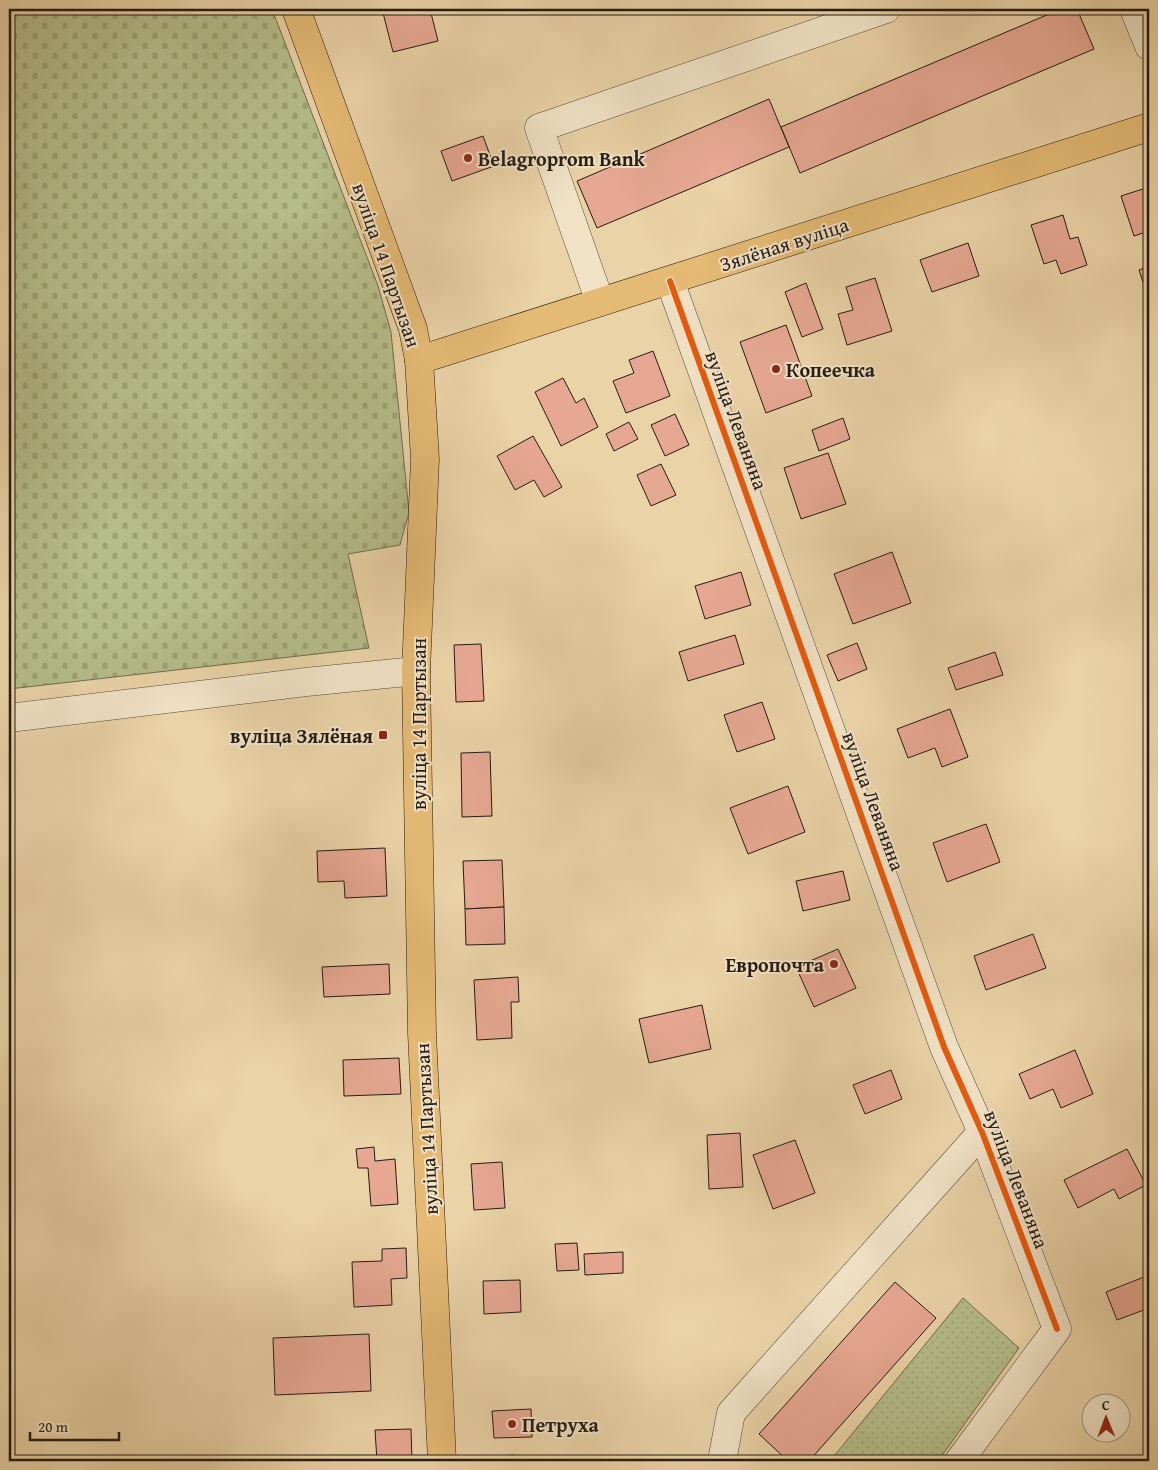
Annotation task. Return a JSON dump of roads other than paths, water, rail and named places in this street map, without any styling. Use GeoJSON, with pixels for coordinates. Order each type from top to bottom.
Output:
{"type":"FeatureCollection","features":[{"type":"Feature","properties":{"kind":"main road","name":"вуліца 14 Партызан"},"geometry":{"type":"LineString","coordinates":[[296,9],[413,329],[419,360],[425,459],[416,671],[422,1033],[442,1461]]}},
{"type":"Feature","properties":{"kind":"main road","name":"Зялёная вуліца"},"geometry":{"type":"LineString","coordinates":[[419,360],[1149,127]]}},
{"type":"Feature","properties":{"kind":"street"},"geometry":{"type":"LineString","coordinates":[[600,302],[539,128],[886,9]]}},
{"type":"Feature","properties":{"kind":"street"},"geometry":{"type":"LineString","coordinates":[[1134,9],[1149,46]]}},
{"type":"Feature","properties":{"kind":"street","name":"вуліца Леваняна"},"geometry":{"type":"LineString","coordinates":[[670,281],[944,1047],[982,1132],[1057,1329],[959,1461]]}},
{"type":"Feature","properties":{"kind":"street"},"geometry":{"type":"LineString","coordinates":[[9,718],[306,682],[416,671]]}},
{"type":"Feature","properties":{"kind":"street"},"geometry":{"type":"LineString","coordinates":[[722,1461],[731,1413],[982,1132]]}},
{"type":"Feature","properties":{"kind":"place","name":"Belagroprom Bank"},"geometry":{"type":"Point","coordinates":[468,158]}},
{"type":"Feature","properties":{"kind":"place","name":"Копеечка"},"geometry":{"type":"Point","coordinates":[776,369]}},
{"type":"Feature","properties":{"kind":"place","name":"вуліца Зялёная"},"geometry":{"type":"Point","coordinates":[383,735]}},
{"type":"Feature","properties":{"kind":"place","name":"Европочта"},"geometry":{"type":"Point","coordinates":[834,964]}},
{"type":"Feature","properties":{"kind":"place","name":"Петруха"},"geometry":{"type":"Point","coordinates":[512,1424]}}]}
